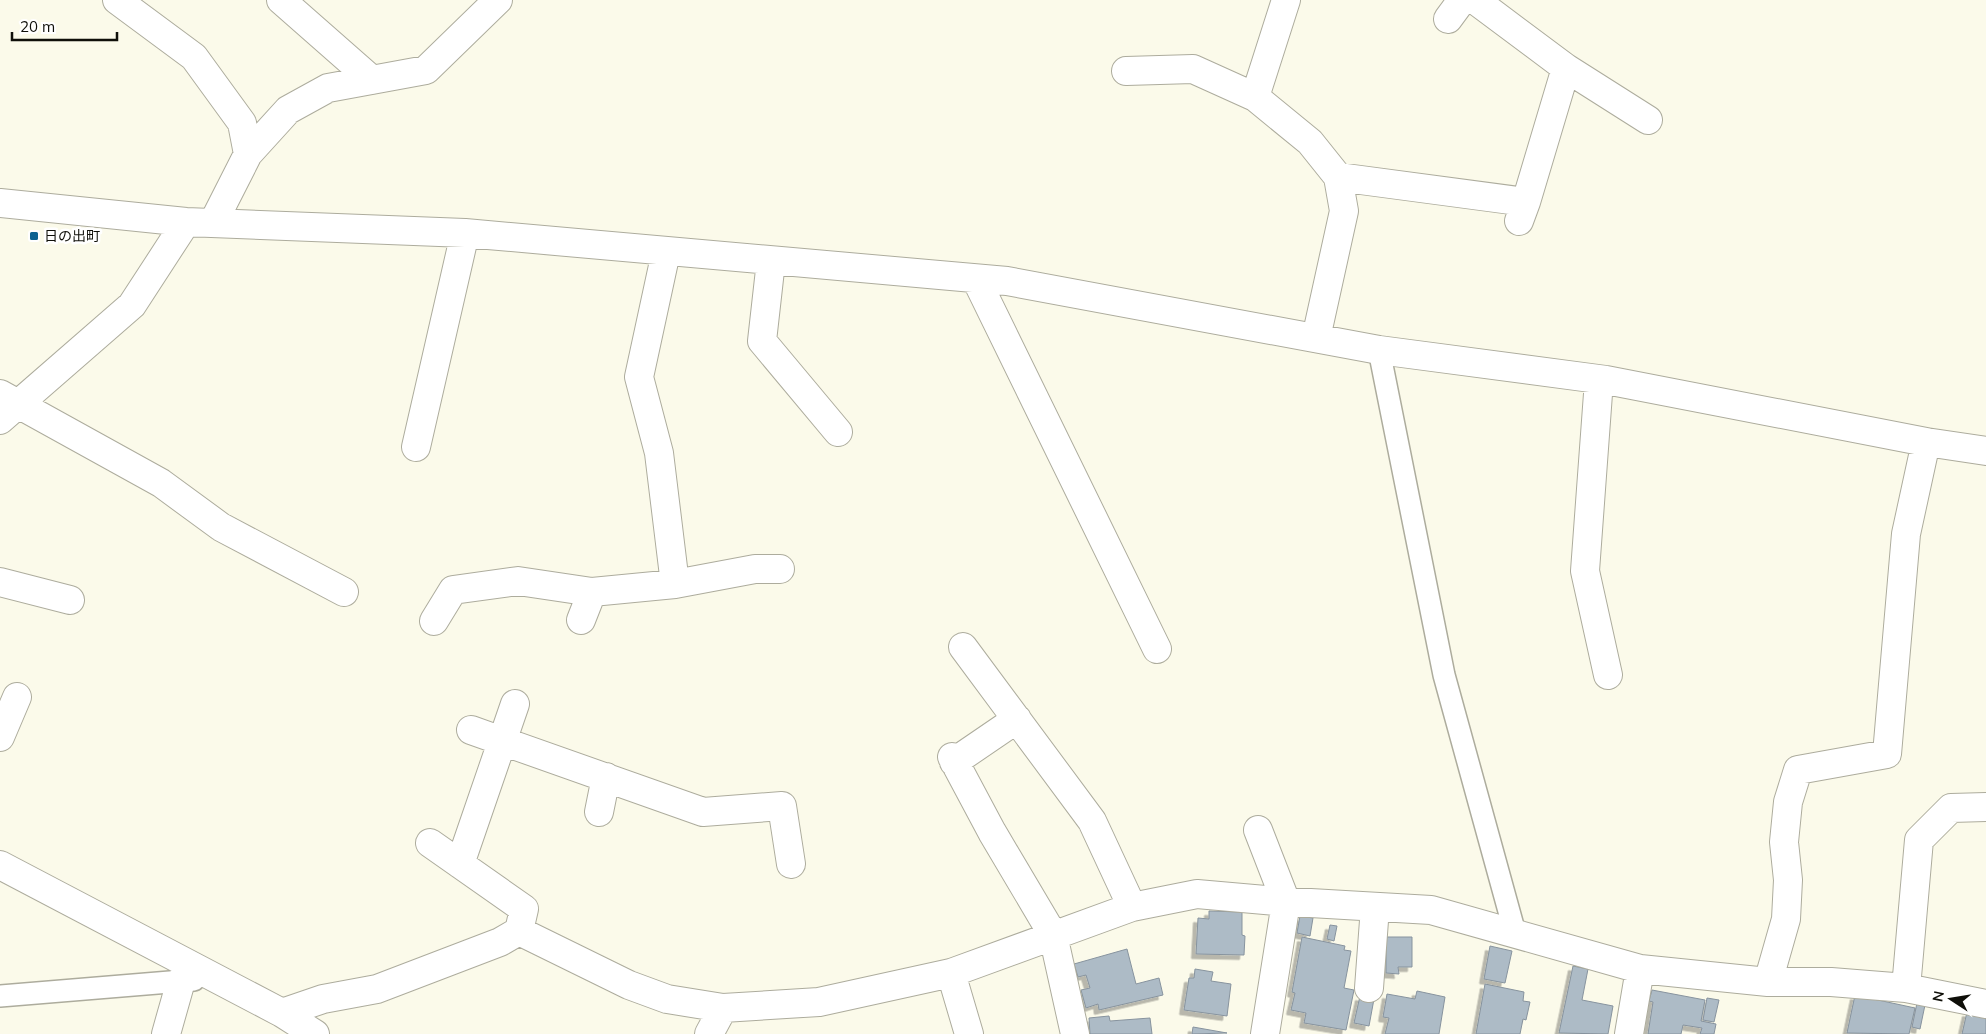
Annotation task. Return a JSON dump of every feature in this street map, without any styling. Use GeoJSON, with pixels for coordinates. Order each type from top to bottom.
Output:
{"type":"FeatureCollection","features":[{"type":"Feature","properties":{"kind":"street"},"geometry":{"type":"LineString","coordinates":[[117,0],[194,57],[242,123],[248,154]]}},
{"type":"Feature","properties":{"kind":"street"},"geometry":{"type":"LineString","coordinates":[[282,0],[372,80]]}},
{"type":"Feature","properties":{"kind":"street"},"geometry":{"type":"LineString","coordinates":[[213,223],[248,154],[288,110],[328,88],[426,70],[498,0]]}},
{"type":"Feature","properties":{"kind":"street"},"geometry":{"type":"LineString","coordinates":[[1255,97],[1286,0]]}},
{"type":"Feature","properties":{"kind":"street"},"geometry":{"type":"LineString","coordinates":[[1475,0],[1566,68],[1648,120]]}},
{"type":"Feature","properties":{"kind":"street"},"geometry":{"type":"LineString","coordinates":[[1338,178],[1522,211],[1566,68]]}},
{"type":"Feature","properties":{"kind":"street"},"geometry":{"type":"LineString","coordinates":[[1126,71],[1193,69],[1255,97],[1310,142],[1338,178],[1344,211],[1316,338]]}},
{"type":"Feature","properties":{"kind":"street"},"geometry":{"type":"LineString","coordinates":[[0,203],[186,222],[465,233],[1007,281],[1379,350],[1599,380],[1926,442],[1986,451]]}},
{"type":"Feature","properties":{"kind":"street"},"geometry":{"type":"LineString","coordinates":[[186,222],[132,305],[6,406],[161,483],[221,526],[344,592]]}},
{"type":"Feature","properties":{"kind":"street"},"geometry":{"type":"LineString","coordinates":[[416,447],[465,233]]}},
{"type":"Feature","properties":{"kind":"street"},"geometry":{"type":"LineString","coordinates":[[666,252],[639,377],[659,452],[675,584]]}},
{"type":"Feature","properties":{"kind":"street"},"geometry":{"type":"LineString","coordinates":[[771,261],[762,341],[838,432]]}},
{"type":"Feature","properties":{"kind":"street"},"geometry":{"type":"LineString","coordinates":[[976,279],[1157,649]]}},
{"type":"Feature","properties":{"kind":"street"},"geometry":{"type":"LineString","coordinates":[[1599,380],[1585,571],[1608,676]]}},
{"type":"Feature","properties":{"kind":"street"},"geometry":{"type":"LineString","coordinates":[[1768,982],[1786,919],[1788,880],[1784,842],[1788,802],[1798,770],[1887,754],[1906,534],[1926,442]]}},
{"type":"Feature","properties":{"kind":"street"},"geometry":{"type":"LineString","coordinates":[[434,621],[453,590],[518,581],[592,592],[675,584],[756,569],[780,569]]}},
{"type":"Feature","properties":{"kind":"street"},"geometry":{"type":"LineString","coordinates":[[0,582],[70,600]]}},
{"type":"Feature","properties":{"kind":"street"},"geometry":{"type":"LineString","coordinates":[[580,620],[592,592]]}},
{"type":"Feature","properties":{"kind":"street"},"geometry":{"type":"LineString","coordinates":[[963,646],[1092,821],[1132,907]]}},
{"type":"Feature","properties":{"kind":"street"},"geometry":{"type":"LineString","coordinates":[[0,736],[17,696]]}},
{"type":"Feature","properties":{"kind":"street"},"geometry":{"type":"LineString","coordinates":[[460,864],[515,704]]}},
{"type":"Feature","properties":{"kind":"street"},"geometry":{"type":"LineString","coordinates":[[1017,719],[953,759],[1053,935],[1074,1034]]}},
{"type":"Feature","properties":{"kind":"street"},"geometry":{"type":"LineString","coordinates":[[471,730],[703,812],[782,806],[791,864]]}},
{"type":"Feature","properties":{"kind":"street"},"geometry":{"type":"LineString","coordinates":[[599,812],[606,777]]}},
{"type":"Feature","properties":{"kind":"street"},"geometry":{"type":"LineString","coordinates":[[1906,988],[1919,840],[1951,808],[1986,807]]}},
{"type":"Feature","properties":{"kind":"street"},"geometry":{"type":"LineString","coordinates":[[1258,830],[1286,902],[1265,1034]]}},
{"type":"Feature","properties":{"kind":"street"},"geometry":{"type":"LineString","coordinates":[[282,1013],[323,999],[377,989],[500,942],[519,931],[524,909],[430,843]]}},
{"type":"Feature","properties":{"kind":"street"},"geometry":{"type":"LineString","coordinates":[[0,865],[282,1013],[315,1034]]}},
{"type":"Feature","properties":{"kind":"street"},"geometry":{"type":"LineString","coordinates":[[519,931],[630,985],[667,999],[723,1008],[819,1002],[950,972],[1132,907],[1197,894],[1286,902],[1431,910],[1640,968],[1768,982],[1831,982],[1906,988],[1986,1004]]}},
{"type":"Feature","properties":{"kind":"street"},"geometry":{"type":"LineString","coordinates":[[1369,988],[1375,907]]}},
{"type":"Feature","properties":{"kind":"street"},"geometry":{"type":"LineString","coordinates":[[1629,1034],[1640,968]]}},
{"type":"Feature","properties":{"kind":"street"},"geometry":{"type":"LineString","coordinates":[[950,972],[969,1034]]}},
{"type":"Feature","properties":{"kind":"street"},"geometry":{"type":"LineString","coordinates":[[166,1034],[181,981]]}},
{"type":"Feature","properties":{"kind":"street"},"geometry":{"type":"LineString","coordinates":[[709,1034],[723,1008]]}},
{"type":"Feature","properties":{"kind":"lane"},"geometry":{"type":"LineString","coordinates":[[1379,350],[1444,675],[1515,933]]}},
{"type":"Feature","properties":{"kind":"lane"},"geometry":{"type":"LineString","coordinates":[[0,996],[215,978]]}},
{"type":"Feature","properties":{"kind":"building"},"geometry":{"type":"Polygon","coordinates":[[[1209,911],[1242,912],[1242,935],[1245,936],[1244,955],[1196,954],[1198,918],[1209,919],[1209,911]]]}},
{"type":"Feature","properties":{"kind":"building"},"geometry":{"type":"Polygon","coordinates":[[[1300,916],[1313,918],[1310,936],[1297,933],[1300,916]]]}},
{"type":"Feature","properties":{"kind":"building"},"geometry":{"type":"Polygon","coordinates":[[[1330,925],[1337,926],[1334,941],[1327,939],[1330,925]]]}},
{"type":"Feature","properties":{"kind":"building"},"geometry":{"type":"Polygon","coordinates":[[[1302,937],[1345,946],[1344,950],[1351,951],[1344,988],[1354,990],[1346,1030],[1304,1023],[1306,1013],[1291,1010],[1295,993],[1292,992],[1302,937]]]}},
{"type":"Feature","properties":{"kind":"building"},"geometry":{"type":"Polygon","coordinates":[[[1386,937],[1412,937],[1412,967],[1398,967],[1399,974],[1386,973],[1386,937]]]}},
{"type":"Feature","properties":{"kind":"building"},"geometry":{"type":"Polygon","coordinates":[[[1490,946],[1512,951],[1505,983],[1484,979],[1490,946]]]}},
{"type":"Feature","properties":{"kind":"building"},"geometry":{"type":"Polygon","coordinates":[[[1127,949],[1136,984],[1159,978],[1163,995],[1099,1010],[1098,1004],[1086,1008],[1081,990],[1090,988],[1086,975],[1078,977],[1074,964],[1127,949]]]}},
{"type":"Feature","properties":{"kind":"building"},"geometry":{"type":"Polygon","coordinates":[[[1573,966],[1588,969],[1582,1000],[1613,1006],[1608,1034],[1559,1033],[1573,966]]]}},
{"type":"Feature","properties":{"kind":"building"},"geometry":{"type":"Polygon","coordinates":[[[1195,969],[1213,972],[1211,981],[1231,984],[1227,1016],[1184,1010],[1189,978],[1194,978],[1195,969]]]}},
{"type":"Feature","properties":{"kind":"building"},"geometry":{"type":"Polygon","coordinates":[[[1485,984],[1524,992],[1523,1001],[1530,1002],[1526,1020],[1523,1019],[1520,1034],[1476,1034],[1485,984]]]}},
{"type":"Feature","properties":{"kind":"building"},"geometry":{"type":"Polygon","coordinates":[[[1652,990],[1705,1000],[1701,1021],[1716,1024],[1714,1034],[1700,1034],[1702,1028],[1683,1025],[1681,1034],[1648,1034],[1653,1002],[1649,1001],[1652,990]]]}},
{"type":"Feature","properties":{"kind":"building"},"geometry":{"type":"Polygon","coordinates":[[[1417,991],[1445,997],[1439,1034],[1385,1034],[1389,1018],[1383,1017],[1387,994],[1415,999],[1417,991]]]}},
{"type":"Feature","properties":{"kind":"building"},"geometry":{"type":"Polygon","coordinates":[[[1855,995],[1915,1008],[1909,1034],[1847,1033],[1855,995]]]}},
{"type":"Feature","properties":{"kind":"building"},"geometry":{"type":"Polygon","coordinates":[[[1360,996],[1374,999],[1369,1026],[1354,1023],[1360,996]]]}},
{"type":"Feature","properties":{"kind":"building"},"geometry":{"type":"Polygon","coordinates":[[[1707,998],[1719,1000],[1714,1022],[1703,1020],[1707,998]]]}},
{"type":"Feature","properties":{"kind":"building"},"geometry":{"type":"Polygon","coordinates":[[[1917,1003],[1925,1005],[1920,1029],[1912,1027],[1917,1003]]]}},
{"type":"Feature","properties":{"kind":"building"},"geometry":{"type":"Polygon","coordinates":[[[1967,1012],[1986,1016],[1986,1034],[1962,1034],[1967,1012]]]}},
{"type":"Feature","properties":{"kind":"building"},"geometry":{"type":"Polygon","coordinates":[[[1109,1016],[1110,1021],[1150,1018],[1152,1034],[1090,1034],[1089,1018],[1109,1016]]]}},
{"type":"Feature","properties":{"kind":"building"},"geometry":{"type":"Polygon","coordinates":[[[1193,1027],[1227,1033],[1192,1034],[1193,1027]]]}},
{"type":"Feature","properties":{"kind":"place","name":"日の出町"},"geometry":{"type":"Point","coordinates":[34,236]}}]}
